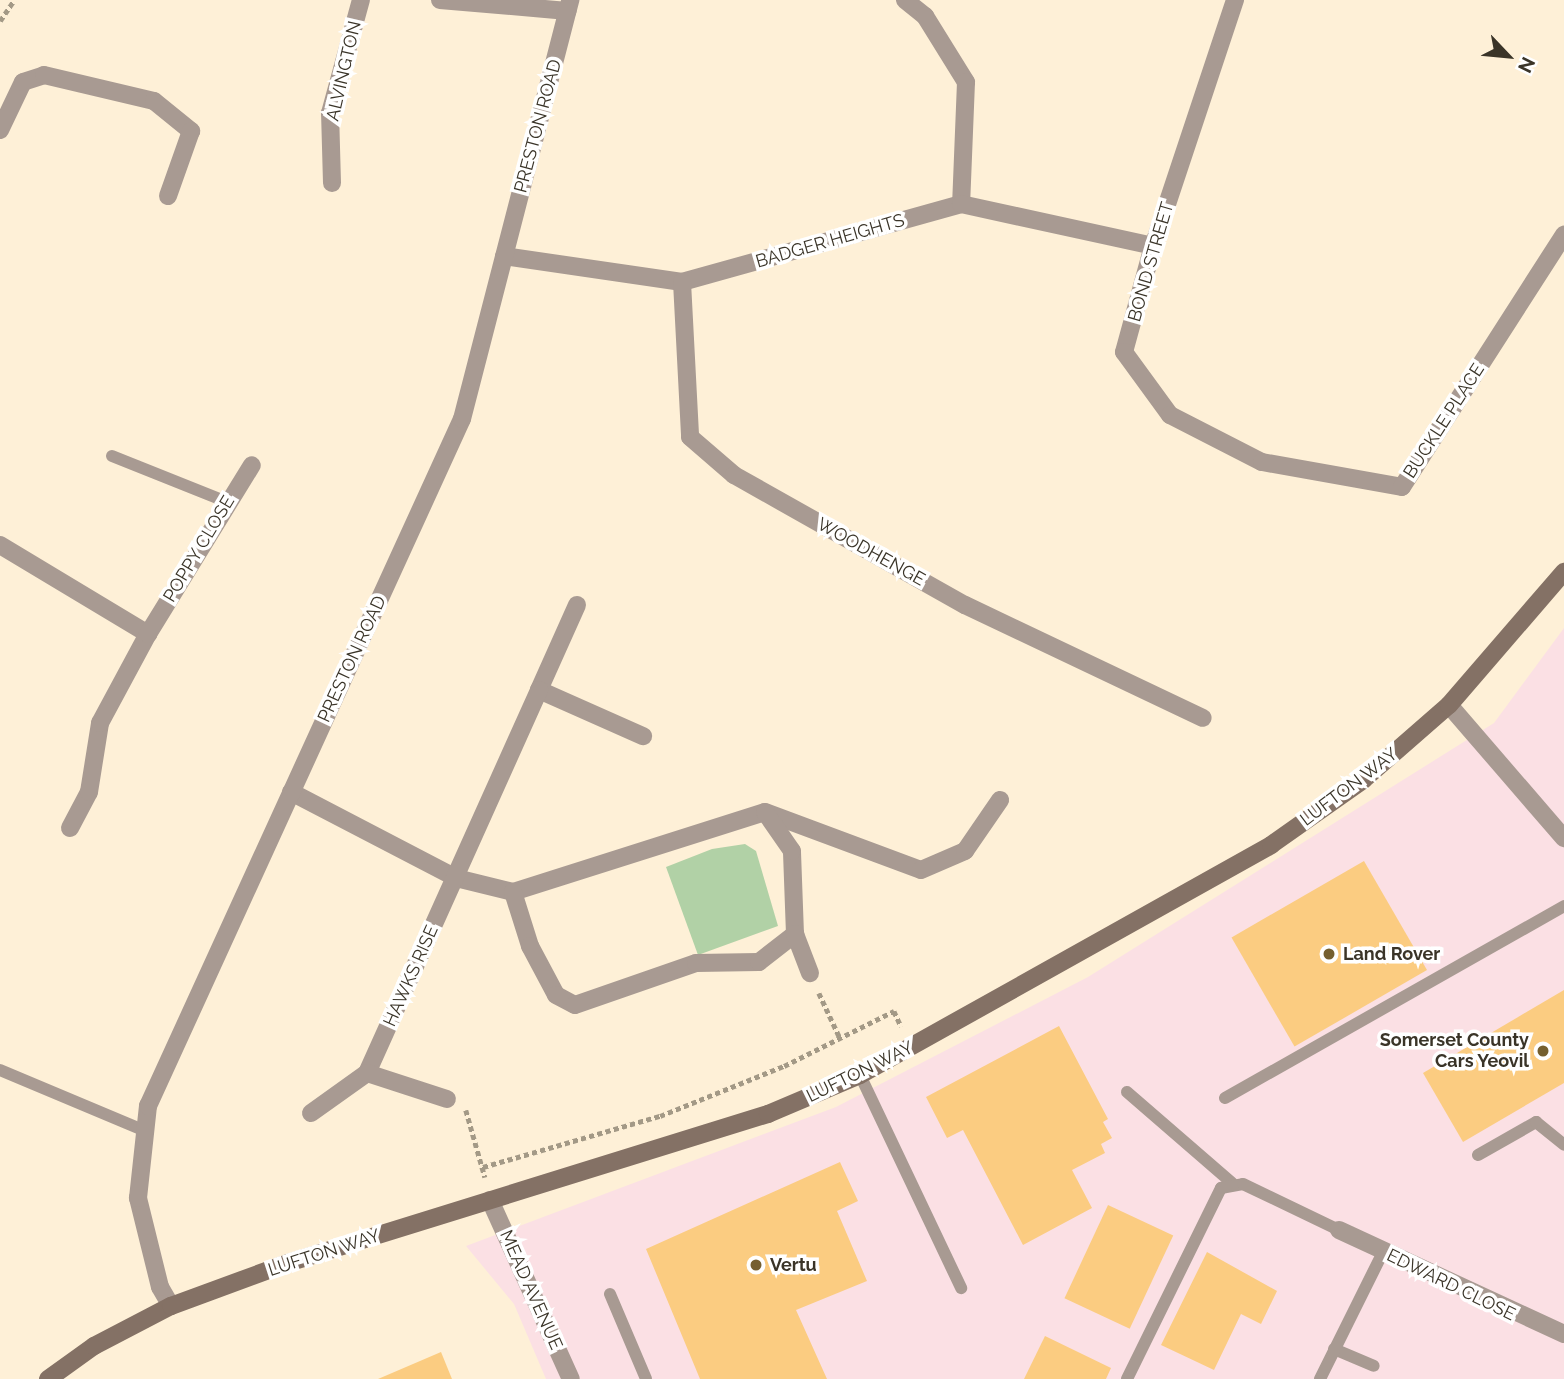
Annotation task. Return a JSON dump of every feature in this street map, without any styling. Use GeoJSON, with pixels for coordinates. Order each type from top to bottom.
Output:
{"type":"FeatureCollection","features":[{"type":"Feature","properties":{"kind":"street","name":"ALVINGTON"},"geometry":{"type":"LineString","coordinates":[[332,183],[330,113],[361,0]]}},
{"type":"Feature","properties":{"kind":"street"},"geometry":{"type":"LineString","coordinates":[[440,0],[569,6]]}},
{"type":"Feature","properties":{"kind":"street"},"geometry":{"type":"LineString","coordinates":[[905,0],[925,16],[966,82],[961,204]]}},
{"type":"Feature","properties":{"kind":"street","name":"BOND STREET"},"geometry":{"type":"LineString","coordinates":[[1236,0],[1153,246],[1124,352],[1170,415],[1262,462]]}},
{"type":"Feature","properties":{"kind":"street","name":"PRESTON ROAD"},"geometry":{"type":"LineString","coordinates":[[171,1306],[160,1287],[138,1198],[148,1107],[462,419],[569,6]]}},
{"type":"Feature","properties":{"kind":"street"},"geometry":{"type":"LineString","coordinates":[[0,130],[23,82],[44,75],[154,101],[191,131],[168,196]]}},
{"type":"Feature","properties":{"kind":"street","name":"BADGER HEIGHTS"},"geometry":{"type":"LineString","coordinates":[[504,256],[682,282],[961,204],[1153,246]]}},
{"type":"Feature","properties":{"kind":"street","name":"BUCKLE PLACE"},"geometry":{"type":"LineString","coordinates":[[1262,462],[1402,487],[1564,235]]}},
{"type":"Feature","properties":{"kind":"street","name":"WOODHENGE"},"geometry":{"type":"LineString","coordinates":[[682,282],[690,438],[734,475],[965,605],[1203,718]]}},
{"type":"Feature","properties":{"kind":"street","name":"POPPY CLOSE"},"geometry":{"type":"LineString","coordinates":[[70,828],[89,792],[100,723],[148,634],[252,465]]}},
{"type":"Feature","properties":{"kind":"street"},"geometry":{"type":"LineString","coordinates":[[0,545],[148,634]]}},
{"type":"Feature","properties":{"kind":"street","name":"LUFTON WAY"},"geometry":{"type":"LineString","coordinates":[[48,1379],[94,1346],[171,1306],[491,1200],[768,1114],[860,1075],[1271,845],[1363,780],[1449,705],[1564,572]]}},
{"type":"Feature","properties":{"kind":"street","name":"HAWKS RISE"},"geometry":{"type":"LineString","coordinates":[[311,1113],[367,1073],[577,605]]}},
{"type":"Feature","properties":{"kind":"street"},"geometry":{"type":"LineString","coordinates":[[539,690],[643,736]]}},
{"type":"Feature","properties":{"kind":"street"},"geometry":{"type":"LineString","coordinates":[[1449,705],[1564,838]]}},
{"type":"Feature","properties":{"kind":"street"},"geometry":{"type":"LineString","coordinates":[[291,792],[456,878],[513,892],[765,812],[921,870],[965,851],[1000,800]]}},
{"type":"Feature","properties":{"kind":"street"},"geometry":{"type":"LineString","coordinates":[[765,812],[792,851],[794,934],[810,973]]}},
{"type":"Feature","properties":{"kind":"street"},"geometry":{"type":"LineString","coordinates":[[513,892],[530,946],[556,995],[575,1005],[696,963],[758,962],[794,934]]}},
{"type":"Feature","properties":{"kind":"street"},"geometry":{"type":"LineString","coordinates":[[367,1073],[447,1099]]}},
{"type":"Feature","properties":{"kind":"street","name":"MEAD AVENUE"},"geometry":{"type":"LineString","coordinates":[[491,1200],[571,1379]]}},
{"type":"Feature","properties":{"kind":"street","name":"EDWARD CLOSE"},"geometry":{"type":"LineString","coordinates":[[1339,1230],[1564,1334]]}},
{"type":"Feature","properties":{"kind":"lane"},"geometry":{"type":"LineString","coordinates":[[112,456],[227,502]]}},
{"type":"Feature","properties":{"kind":"lane"},"geometry":{"type":"LineString","coordinates":[[1226,1098],[1564,906]]}},
{"type":"Feature","properties":{"kind":"lane"},"geometry":{"type":"LineString","coordinates":[[0,1070],[145,1131]]}},
{"type":"Feature","properties":{"kind":"lane"},"geometry":{"type":"LineString","coordinates":[[860,1075],[961,1287]]}},
{"type":"Feature","properties":{"kind":"lane"},"geometry":{"type":"LineString","coordinates":[[1127,1092],[1232,1183],[1339,1230]]}},
{"type":"Feature","properties":{"kind":"lane"},"geometry":{"type":"LineString","coordinates":[[1478,1154],[1535,1122],[1564,1145]]}},
{"type":"Feature","properties":{"kind":"lane"},"geometry":{"type":"LineString","coordinates":[[1127,1379],[1213,1197],[1232,1183]]}},
{"type":"Feature","properties":{"kind":"lane"},"geometry":{"type":"LineString","coordinates":[[1320,1379],[1383,1252]]}},
{"type":"Feature","properties":{"kind":"lane"},"geometry":{"type":"LineString","coordinates":[[610,1294],[646,1379]]}},
{"type":"Feature","properties":{"kind":"lane"},"geometry":{"type":"LineString","coordinates":[[1334,1349],[1374,1366]]}},
{"type":"Feature","properties":{"kind":"path"},"geometry":{"type":"LineString","coordinates":[[0,21],[13,0]]}},
{"type":"Feature","properties":{"kind":"path"},"geometry":{"type":"LineString","coordinates":[[810,973],[840,1038]]}},
{"type":"Feature","properties":{"kind":"path"},"geometry":{"type":"LineString","coordinates":[[483,1167],[660,1116],[840,1038],[894,1011],[912,1047]]}},
{"type":"Feature","properties":{"kind":"path"},"geometry":{"type":"LineString","coordinates":[[447,1099],[470,1112],[491,1200]]}},
{"type":"Feature","properties":{"kind":"shaded area"},"geometry":{"type":"Polygon","coordinates":[[[1564,628],[1564,1379],[546,1379],[514,1304],[466,1246],[836,1107],[1088,977],[1494,723],[1564,628]]]}},
{"type":"Feature","properties":{"kind":"green space"},"geometry":{"type":"Polygon","coordinates":[[[745,844],[756,851],[778,926],[698,955],[666,867],[712,849],[745,844]]]}},
{"type":"Feature","properties":{"kind":"building","name":"Land Rover"},"geometry":{"type":"Polygon","coordinates":[[[1364,861],[1427,970],[1294,1047],[1231,938],[1364,861]]]}},
{"type":"Feature","properties":{"kind":"building"},"geometry":{"type":"Polygon","coordinates":[[[1564,990],[1564,1083],[1463,1142],[1423,1073],[1564,990]]]}},
{"type":"Feature","properties":{"kind":"building"},"geometry":{"type":"Polygon","coordinates":[[[1059,1026],[1108,1119],[1103,1122],[1112,1138],[1101,1144],[1105,1153],[1072,1170],[1092,1208],[1023,1245],[963,1130],[947,1138],[926,1097],[1059,1026]]]}},
{"type":"Feature","properties":{"kind":"building","name":"Vertu"},"geometry":{"type":"Polygon","coordinates":[[[840,1162],[858,1201],[837,1211],[867,1281],[796,1310],[827,1379],[700,1379],[646,1249],[840,1162]]]}},
{"type":"Feature","properties":{"kind":"building"},"geometry":{"type":"Polygon","coordinates":[[[1108,1205],[1173,1235],[1130,1329],[1064,1298],[1108,1205]]]}},
{"type":"Feature","properties":{"kind":"building"},"geometry":{"type":"Polygon","coordinates":[[[1207,1252],[1277,1291],[1261,1324],[1241,1314],[1214,1370],[1161,1345],[1207,1252]]]}},
{"type":"Feature","properties":{"kind":"building"},"geometry":{"type":"Polygon","coordinates":[[[1045,1336],[1111,1368],[1106,1379],[1024,1379],[1045,1336]]]}},
{"type":"Feature","properties":{"kind":"building"},"geometry":{"type":"Polygon","coordinates":[[[441,1352],[452,1379],[378,1379],[441,1352]]]}},
{"type":"Feature","properties":{"kind":"place","name":"Land Rover"},"geometry":{"type":"Point","coordinates":[1329,954]}},
{"type":"Feature","properties":{"kind":"place","name":"Somerset County Cars Yeovil"},"geometry":{"type":"Point","coordinates":[1543,1051]}},
{"type":"Feature","properties":{"kind":"place","name":"Vertu"},"geometry":{"type":"Point","coordinates":[756,1265]}}]}
